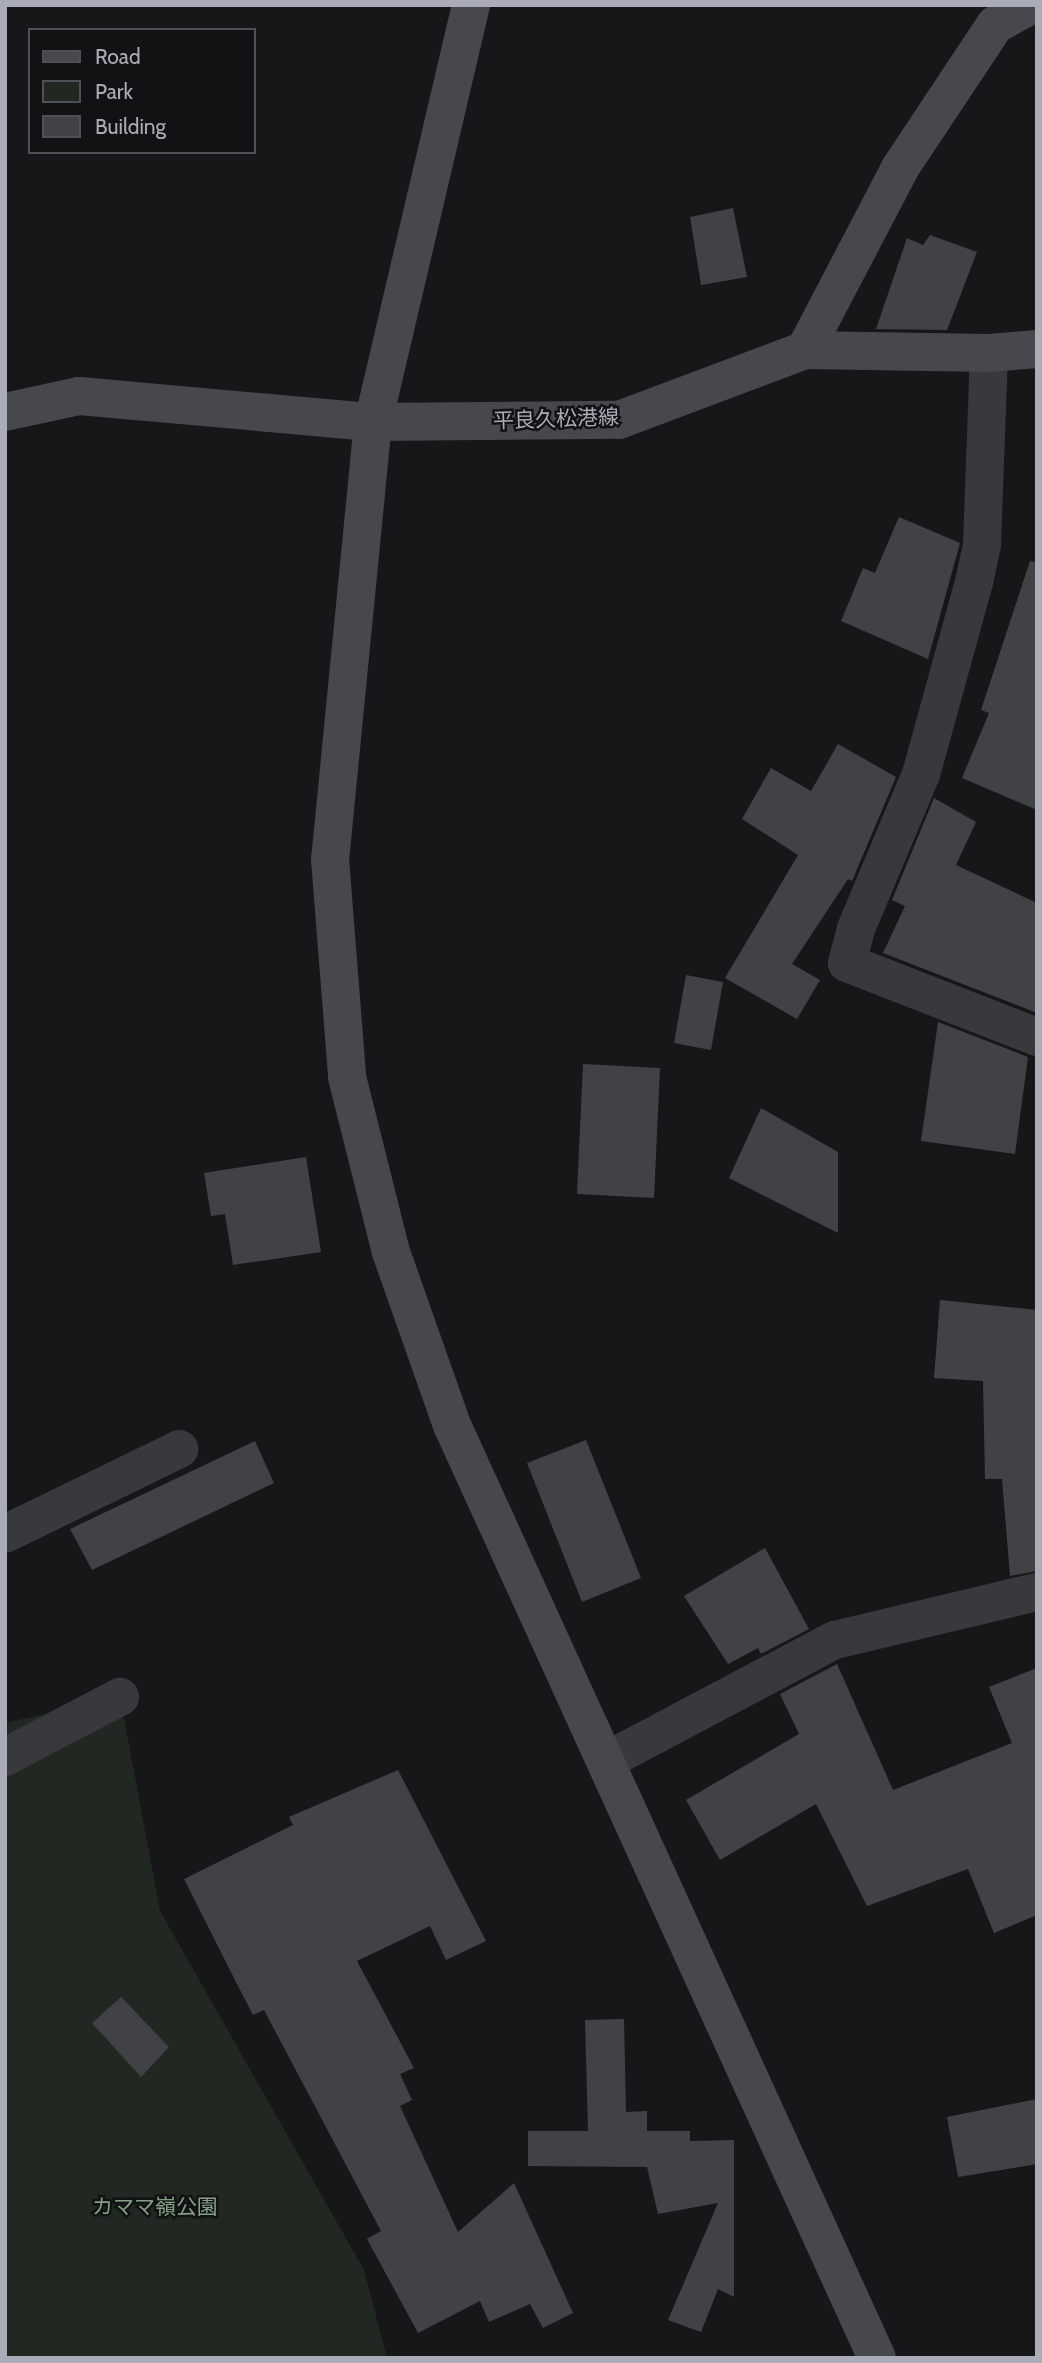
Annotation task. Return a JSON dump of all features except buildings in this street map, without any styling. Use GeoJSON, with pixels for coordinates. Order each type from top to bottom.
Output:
{"type":"FeatureCollection","features":[{"type":"Feature","properties":{"kind":"street"},"geometry":{"type":"LineString","coordinates":[[471,5],[373,422],[330,859],[347,1077],[391,1252],[452,1424],[877,2358]]}},
{"type":"Feature","properties":{"kind":"street"},"geometry":{"type":"LineString","coordinates":[[1031,5],[995,25],[908,157],[805,350],[989,354],[1037,349]]}},
{"type":"Feature","properties":{"kind":"street","name":"平良久松港線"},"geometry":{"type":"LineString","coordinates":[[5,412],[79,396],[373,422],[619,420],[805,350]]}},
{"type":"Feature","properties":{"kind":"street"},"geometry":{"type":"LineString","coordinates":[[989,354],[982,545],[974,582],[921,774],[856,929],[847,963],[1037,1037]]}},
{"type":"Feature","properties":{"kind":"street"},"geometry":{"type":"LineString","coordinates":[[5,1534],[178,1449]]}},
{"type":"Feature","properties":{"kind":"street"},"geometry":{"type":"LineString","coordinates":[[606,1761],[835,1640],[1037,1592]]}},
{"type":"Feature","properties":{"kind":"street"},"geometry":{"type":"LineString","coordinates":[[5,1757],[120,1697]]}},
{"type":"Feature","properties":{"kind":"green space","name":"カママ嶺公園"},"geometry":{"type":"Polygon","coordinates":[[[120,1697],[160,1911],[364,2270],[387,2358],[5,2358],[5,1723],[120,1697]]]}}]}
